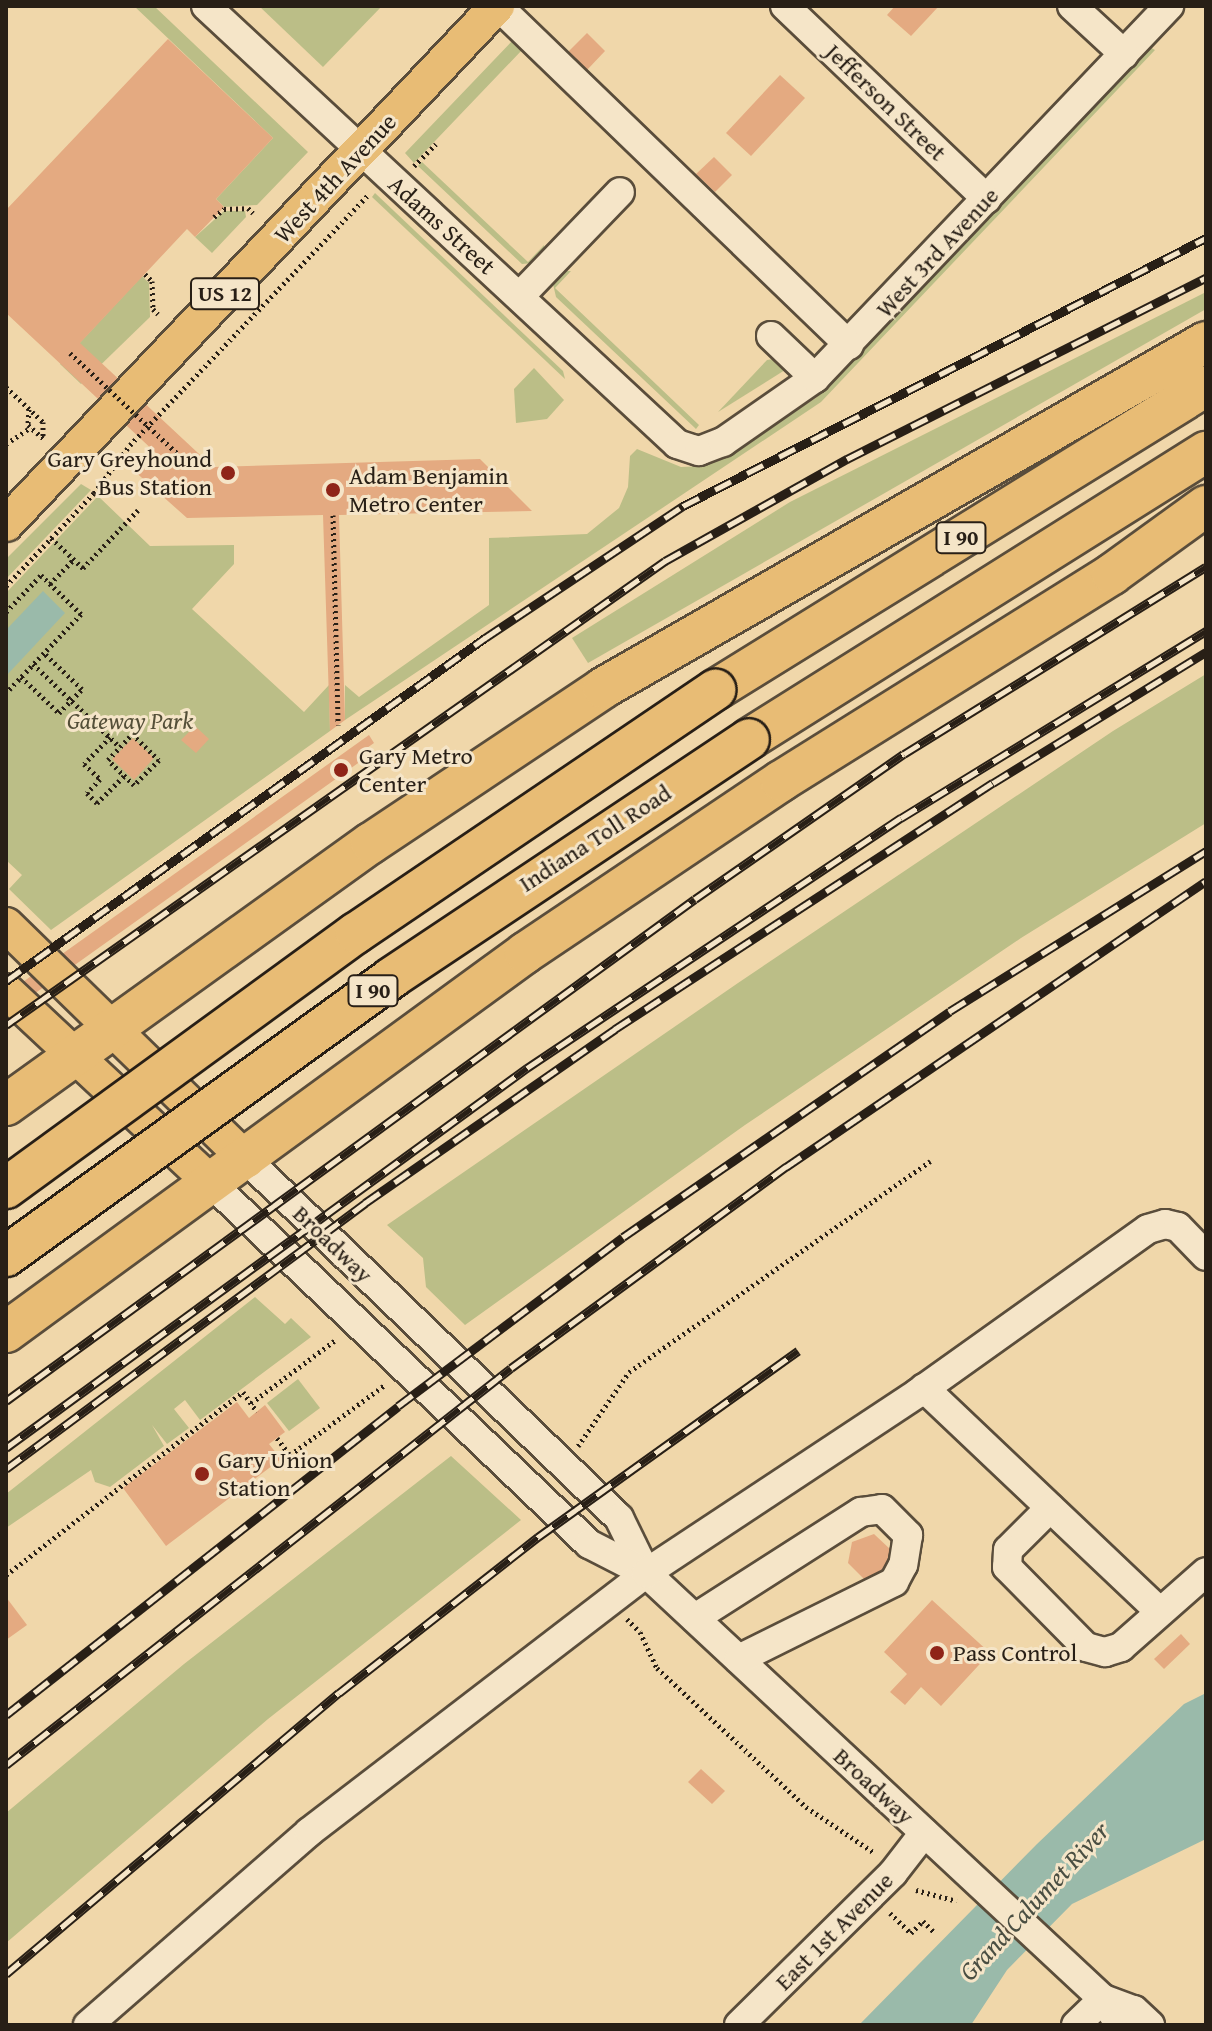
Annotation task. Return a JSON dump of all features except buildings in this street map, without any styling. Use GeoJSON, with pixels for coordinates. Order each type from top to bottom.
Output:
{"type":"FeatureCollection","features":[{"type":"Feature","properties":{"kind":"highway"},"geometry":{"type":"LineString","coordinates":[[6,1105],[371,843],[603,688],[1206,342]]}},
{"type":"Feature","properties":{"kind":"highway","name":"I 90"},"geometry":{"type":"LineString","coordinates":[[6,1188],[356,933],[715,690],[1206,386]]}},
{"type":"Feature","properties":{"kind":"highway","name":"Indiana Toll Road"},"geometry":{"type":"LineString","coordinates":[[6,1256],[391,978],[749,739],[1206,452]]}},
{"type":"Feature","properties":{"kind":"highway"},"geometry":{"type":"LineString","coordinates":[[6,1332],[247,1160],[538,944],[781,781],[1112,574],[1206,506]]}},
{"type":"Feature","properties":{"kind":"main road","name":"West 4th Avenue"},"geometry":{"type":"LineString","coordinates":[[6,524],[498,6]]}},
{"type":"Feature","properties":{"kind":"main road","name":"Broadway"},"geometry":{"type":"LineString","coordinates":[[6,925],[247,1160]]}},
{"type":"Feature","properties":{"kind":"main road","name":"Broadway"},"geometry":{"type":"LineString","coordinates":[[6,991],[212,1184]]}},
{"type":"Feature","properties":{"kind":"street","name":"Adams Street"},"geometry":{"type":"LineString","coordinates":[[206,6],[677,444]]}},
{"type":"Feature","properties":{"kind":"street"},"geometry":{"type":"LineString","coordinates":[[498,6],[849,345]]}},
{"type":"Feature","properties":{"kind":"street","name":"Jefferson Street"},"geometry":{"type":"LineString","coordinates":[[785,6],[987,199]]}},
{"type":"Feature","properties":{"kind":"street"},"geometry":{"type":"LineString","coordinates":[[1072,6],[1124,54]]}},
{"type":"Feature","properties":{"kind":"street","name":"West 3rd Avenue"},"geometry":{"type":"LineString","coordinates":[[677,444],[689,451],[710,449],[815,378],[1169,6]]}},
{"type":"Feature","properties":{"kind":"street"},"geometry":{"type":"LineString","coordinates":[[520,296],[620,192]]}},
{"type":"Feature","properties":{"kind":"street"},"geometry":{"type":"LineString","coordinates":[[771,336],[815,378]]}},
{"type":"Feature","properties":{"kind":"street","name":"Broadway"},"geometry":{"type":"LineString","coordinates":[[247,1160],[619,1518],[646,1573]]}},
{"type":"Feature","properties":{"kind":"street","name":"Broadway"},"geometry":{"type":"LineString","coordinates":[[212,1184],[589,1544],[646,1573],[695,1618],[924,1833],[969,1892],[1044,1943],[1103,1999],[1120,2025]]}},
{"type":"Feature","properties":{"kind":"street"},"geometry":{"type":"LineString","coordinates":[[88,2025],[309,1832],[646,1573],[924,1388],[1148,1229],[1165,1224],[1178,1227],[1206,1256]]}},
{"type":"Feature","properties":{"kind":"street"},"geometry":{"type":"LineString","coordinates":[[924,1388],[1160,1612]]}},
{"type":"Feature","properties":{"kind":"street"},"geometry":{"type":"LineString","coordinates":[[1050,1508],[1008,1550],[1007,1567],[1086,1647],[1105,1652],[1121,1647],[1206,1572]]}},
{"type":"Feature","properties":{"kind":"street"},"geometry":{"type":"LineString","coordinates":[[695,1618],[861,1512],[882,1509],[908,1535],[903,1565],[894,1582],[739,1659]]}},
{"type":"Feature","properties":{"kind":"street","name":"East 1st Avenue"},"geometry":{"type":"LineString","coordinates":[[739,2025],[893,1873],[924,1833]]}},
{"type":"Feature","properties":{"kind":"street"},"geometry":{"type":"LineString","coordinates":[[1076,2025],[1103,1999]]}},
{"type":"Feature","properties":{"kind":"street","name":"Broadway"},"geometry":{"type":"LineString","coordinates":[[1103,1999],[1134,2010],[1150,2025]]}},
{"type":"Feature","properties":{"kind":"path"},"geometry":{"type":"LineString","coordinates":[[6,586],[130,445],[370,192]]}},
{"type":"Feature","properties":{"kind":"path"},"geometry":{"type":"LineString","coordinates":[[214,217],[224,209],[248,208],[253,213]]}},
{"type":"Feature","properties":{"kind":"path"},"geometry":{"type":"LineString","coordinates":[[145,274],[152,281],[153,309],[158,314]]}},
{"type":"Feature","properties":{"kind":"path"},"geometry":{"type":"LineString","coordinates":[[70,353],[192,467]]}},
{"type":"Feature","properties":{"kind":"path"},"geometry":{"type":"LineString","coordinates":[[6,387],[43,422],[43,438],[31,427],[29,409]]}},
{"type":"Feature","properties":{"kind":"path"},"geometry":{"type":"LineString","coordinates":[[6,444],[31,427]]}},
{"type":"Feature","properties":{"kind":"path"},"geometry":{"type":"LineString","coordinates":[[51,538],[83,568],[138,510]]}},
{"type":"Feature","properties":{"kind":"path"},"geometry":{"type":"LineString","coordinates":[[333,515],[338,725]]}},
{"type":"Feature","properties":{"kind":"path"},"geometry":{"type":"LineString","coordinates":[[50,584],[74,559]]}},
{"type":"Feature","properties":{"kind":"path"},"geometry":{"type":"LineString","coordinates":[[6,612],[41,575],[81,614],[6,693]]}},
{"type":"Feature","properties":{"kind":"path"},"geometry":{"type":"LineString","coordinates":[[21,677],[59,713],[71,701],[82,689],[44,653]]}},
{"type":"Feature","properties":{"kind":"path"},"geometry":{"type":"LineString","coordinates":[[33,664],[120,747]]}},
{"type":"Feature","properties":{"kind":"path"},"geometry":{"type":"LineString","coordinates":[[132,734],[159,760],[134,785],[124,776],[108,760],[132,734]]}},
{"type":"Feature","properties":{"kind":"path"},"geometry":{"type":"LineString","coordinates":[[110,737],[84,764],[100,779],[87,793],[97,803],[124,776]]}},
{"type":"Feature","properties":{"kind":"path"},"geometry":{"type":"LineString","coordinates":[[558,1461],[586,1440],[629,1372],[930,1161]]}},
{"type":"Feature","properties":{"kind":"path"},"geometry":{"type":"LineString","coordinates":[[251,1403],[339,1338]]}},
{"type":"Feature","properties":{"kind":"path"},"geometry":{"type":"LineString","coordinates":[[277,1438],[290,1455],[387,1383]]}},
{"type":"Feature","properties":{"kind":"path"},"geometry":{"type":"LineString","coordinates":[[6,1575],[243,1392],[257,1412]]}},
{"type":"Feature","properties":{"kind":"path"},"geometry":{"type":"LineString","coordinates":[[609,1602],[640,1632],[657,1668],[806,1807],[873,1852]]}},
{"type":"Feature","properties":{"kind":"path"},"geometry":{"type":"LineString","coordinates":[[916,1890],[969,1892]]}},
{"type":"Feature","properties":{"kind":"path"},"geometry":{"type":"LineString","coordinates":[[886,1909],[911,1933],[923,1921],[935,1933]]}},
{"type":"Feature","properties":{"kind":"green space"},"geometry":{"type":"Polygon","coordinates":[[[134,6],[154,6],[308,152],[257,205],[224,207],[216,199],[273,138],[134,6]]]}},
{"type":"Feature","properties":{"kind":"green space"},"geometry":{"type":"Polygon","coordinates":[[[259,6],[382,6],[323,67],[259,6]]]}},
{"type":"Feature","properties":{"kind":"green space"},"geometry":{"type":"Polygon","coordinates":[[[514,39],[602,126],[522,50],[414,163],[405,153],[514,39]]]}},
{"type":"Feature","properties":{"kind":"green space"},"geometry":{"type":"Polygon","coordinates":[[[1148,46],[1155,50],[821,402],[345,720],[345,685],[359,697],[489,605],[489,538],[587,534],[619,508],[628,487],[630,456],[637,449],[681,467],[706,466],[816,398],[1148,46]]]}},
{"type":"Feature","properties":{"kind":"green space"},"geometry":{"type":"Polygon","coordinates":[[[422,162],[528,262],[544,245],[545,251],[533,263],[522,264],[418,166],[422,162]]]}},
{"type":"Feature","properties":{"kind":"green space"},"geometry":{"type":"Polygon","coordinates":[[[375,193],[563,371],[565,379],[372,197],[375,193]]]}},
{"type":"Feature","properties":{"kind":"green space"},"geometry":{"type":"Polygon","coordinates":[[[224,211],[245,211],[246,217],[212,253],[195,237],[224,211]]]}},
{"type":"Feature","properties":{"kind":"green space"},"geometry":{"type":"Polygon","coordinates":[[[563,271],[571,271],[555,288],[699,425],[696,429],[556,297],[553,284],[563,271]]]}},
{"type":"Feature","properties":{"kind":"green space"},"geometry":{"type":"Polygon","coordinates":[[[142,276],[149,283],[150,317],[81,384],[60,364],[142,276]]]}},
{"type":"Feature","properties":{"kind":"green space"},"geometry":{"type":"Polygon","coordinates":[[[1206,292],[1206,309],[588,663],[572,638],[790,502],[1206,292]]]}},
{"type":"Feature","properties":{"kind":"green space"},"geometry":{"type":"Polygon","coordinates":[[[773,359],[785,370],[718,412],[767,360],[773,359]]]}},
{"type":"Feature","properties":{"kind":"green space"},"geometry":{"type":"Polygon","coordinates":[[[534,368],[564,400],[547,419],[516,423],[514,389],[534,368]]]}},
{"type":"Feature","properties":{"kind":"green space"},"geometry":{"type":"Polygon","coordinates":[[[81,484],[91,490],[6,579],[6,559],[81,484]]]}},
{"type":"Feature","properties":{"kind":"green space","name":"Gateway Park"},"geometry":{"type":"Polygon","coordinates":[[[98,496],[150,546],[234,545],[234,564],[192,609],[304,712],[329,685],[330,731],[51,930],[9,889],[22,875],[6,860],[6,593],[98,496]]]}},
{"type":"Feature","properties":{"kind":"green space"},"geometry":{"type":"Polygon","coordinates":[[[1206,674],[1206,823],[1021,938],[745,1125],[465,1325],[426,1287],[423,1258],[387,1225],[738,983],[1113,731],[1206,674]]]}},
{"type":"Feature","properties":{"kind":"green space"},"geometry":{"type":"Polygon","coordinates":[[[255,1297],[285,1324],[291,1318],[311,1337],[200,1420],[185,1400],[174,1409],[189,1428],[167,1444],[152,1425],[164,1446],[110,1487],[95,1482],[91,1470],[6,1528],[6,1494],[255,1297]]]}},
{"type":"Feature","properties":{"kind":"green space"},"geometry":{"type":"Polygon","coordinates":[[[298,1379],[320,1408],[289,1431],[267,1403],[298,1379]]]}},
{"type":"Feature","properties":{"kind":"green space"},"geometry":{"type":"Polygon","coordinates":[[[451,1456],[521,1520],[268,1719],[6,1943],[6,1813],[184,1664],[451,1456]]]}},
{"type":"Feature","properties":{"kind":"water"},"geometry":{"type":"Polygon","coordinates":[[[43,591],[65,613],[6,676],[6,630],[43,591]]]}},
{"type":"Feature","properties":{"kind":"water","name":"Grand Calumet River"},"geometry":{"type":"Polygon","coordinates":[[[1206,1693],[1206,1839],[1072,1904],[1007,1970],[971,2025],[859,2025],[1037,1844],[1184,1704],[1206,1693]]]}},
{"type":"Feature","properties":{"kind":"railway"},"geometry":{"type":"LineString","coordinates":[[6,981],[485,638],[683,506],[1206,238]]}},
{"type":"Feature","properties":{"kind":"railway"},"geometry":{"type":"LineString","coordinates":[[6,1025],[665,561],[847,459],[1206,278]]}},
{"type":"Feature","properties":{"kind":"railway"},"geometry":{"type":"LineString","coordinates":[[6,1401],[695,899],[904,754],[1206,567]]}},
{"type":"Feature","properties":{"kind":"railway"},"geometry":{"type":"LineString","coordinates":[[6,1448],[527,1068],[901,818],[1206,631]]}},
{"type":"Feature","properties":{"kind":"railway"},"geometry":{"type":"LineString","coordinates":[[6,1469],[365,1203],[615,1029],[993,783],[1206,652]]}},
{"type":"Feature","properties":{"kind":"railway"},"geometry":{"type":"LineString","coordinates":[[6,1715],[398,1406],[623,1237],[950,1011],[1206,851]]}},
{"type":"Feature","properties":{"kind":"railway"},"geometry":{"type":"LineString","coordinates":[[6,1765],[511,1368],[786,1167],[1206,881]]}},
{"type":"Feature","properties":{"kind":"railway"},"geometry":{"type":"LineString","coordinates":[[6,1974],[339,1693],[538,1537],[798,1351]]}},
{"type":"Feature","properties":{"kind":"place","name":"Gary Greyhound Bus Station"},"geometry":{"type":"Point","coordinates":[228,473]}},
{"type":"Feature","properties":{"kind":"place","name":"Adam Benjamin Metro Center"},"geometry":{"type":"Point","coordinates":[333,490]}},
{"type":"Feature","properties":{"kind":"place","name":"Gary Metro Center"},"geometry":{"type":"Point","coordinates":[341,770]}},
{"type":"Feature","properties":{"kind":"place","name":"Gary Union Station"},"geometry":{"type":"Point","coordinates":[202,1474]}},
{"type":"Feature","properties":{"kind":"place","name":"Pass Control"},"geometry":{"type":"Point","coordinates":[937,1653]}}]}
